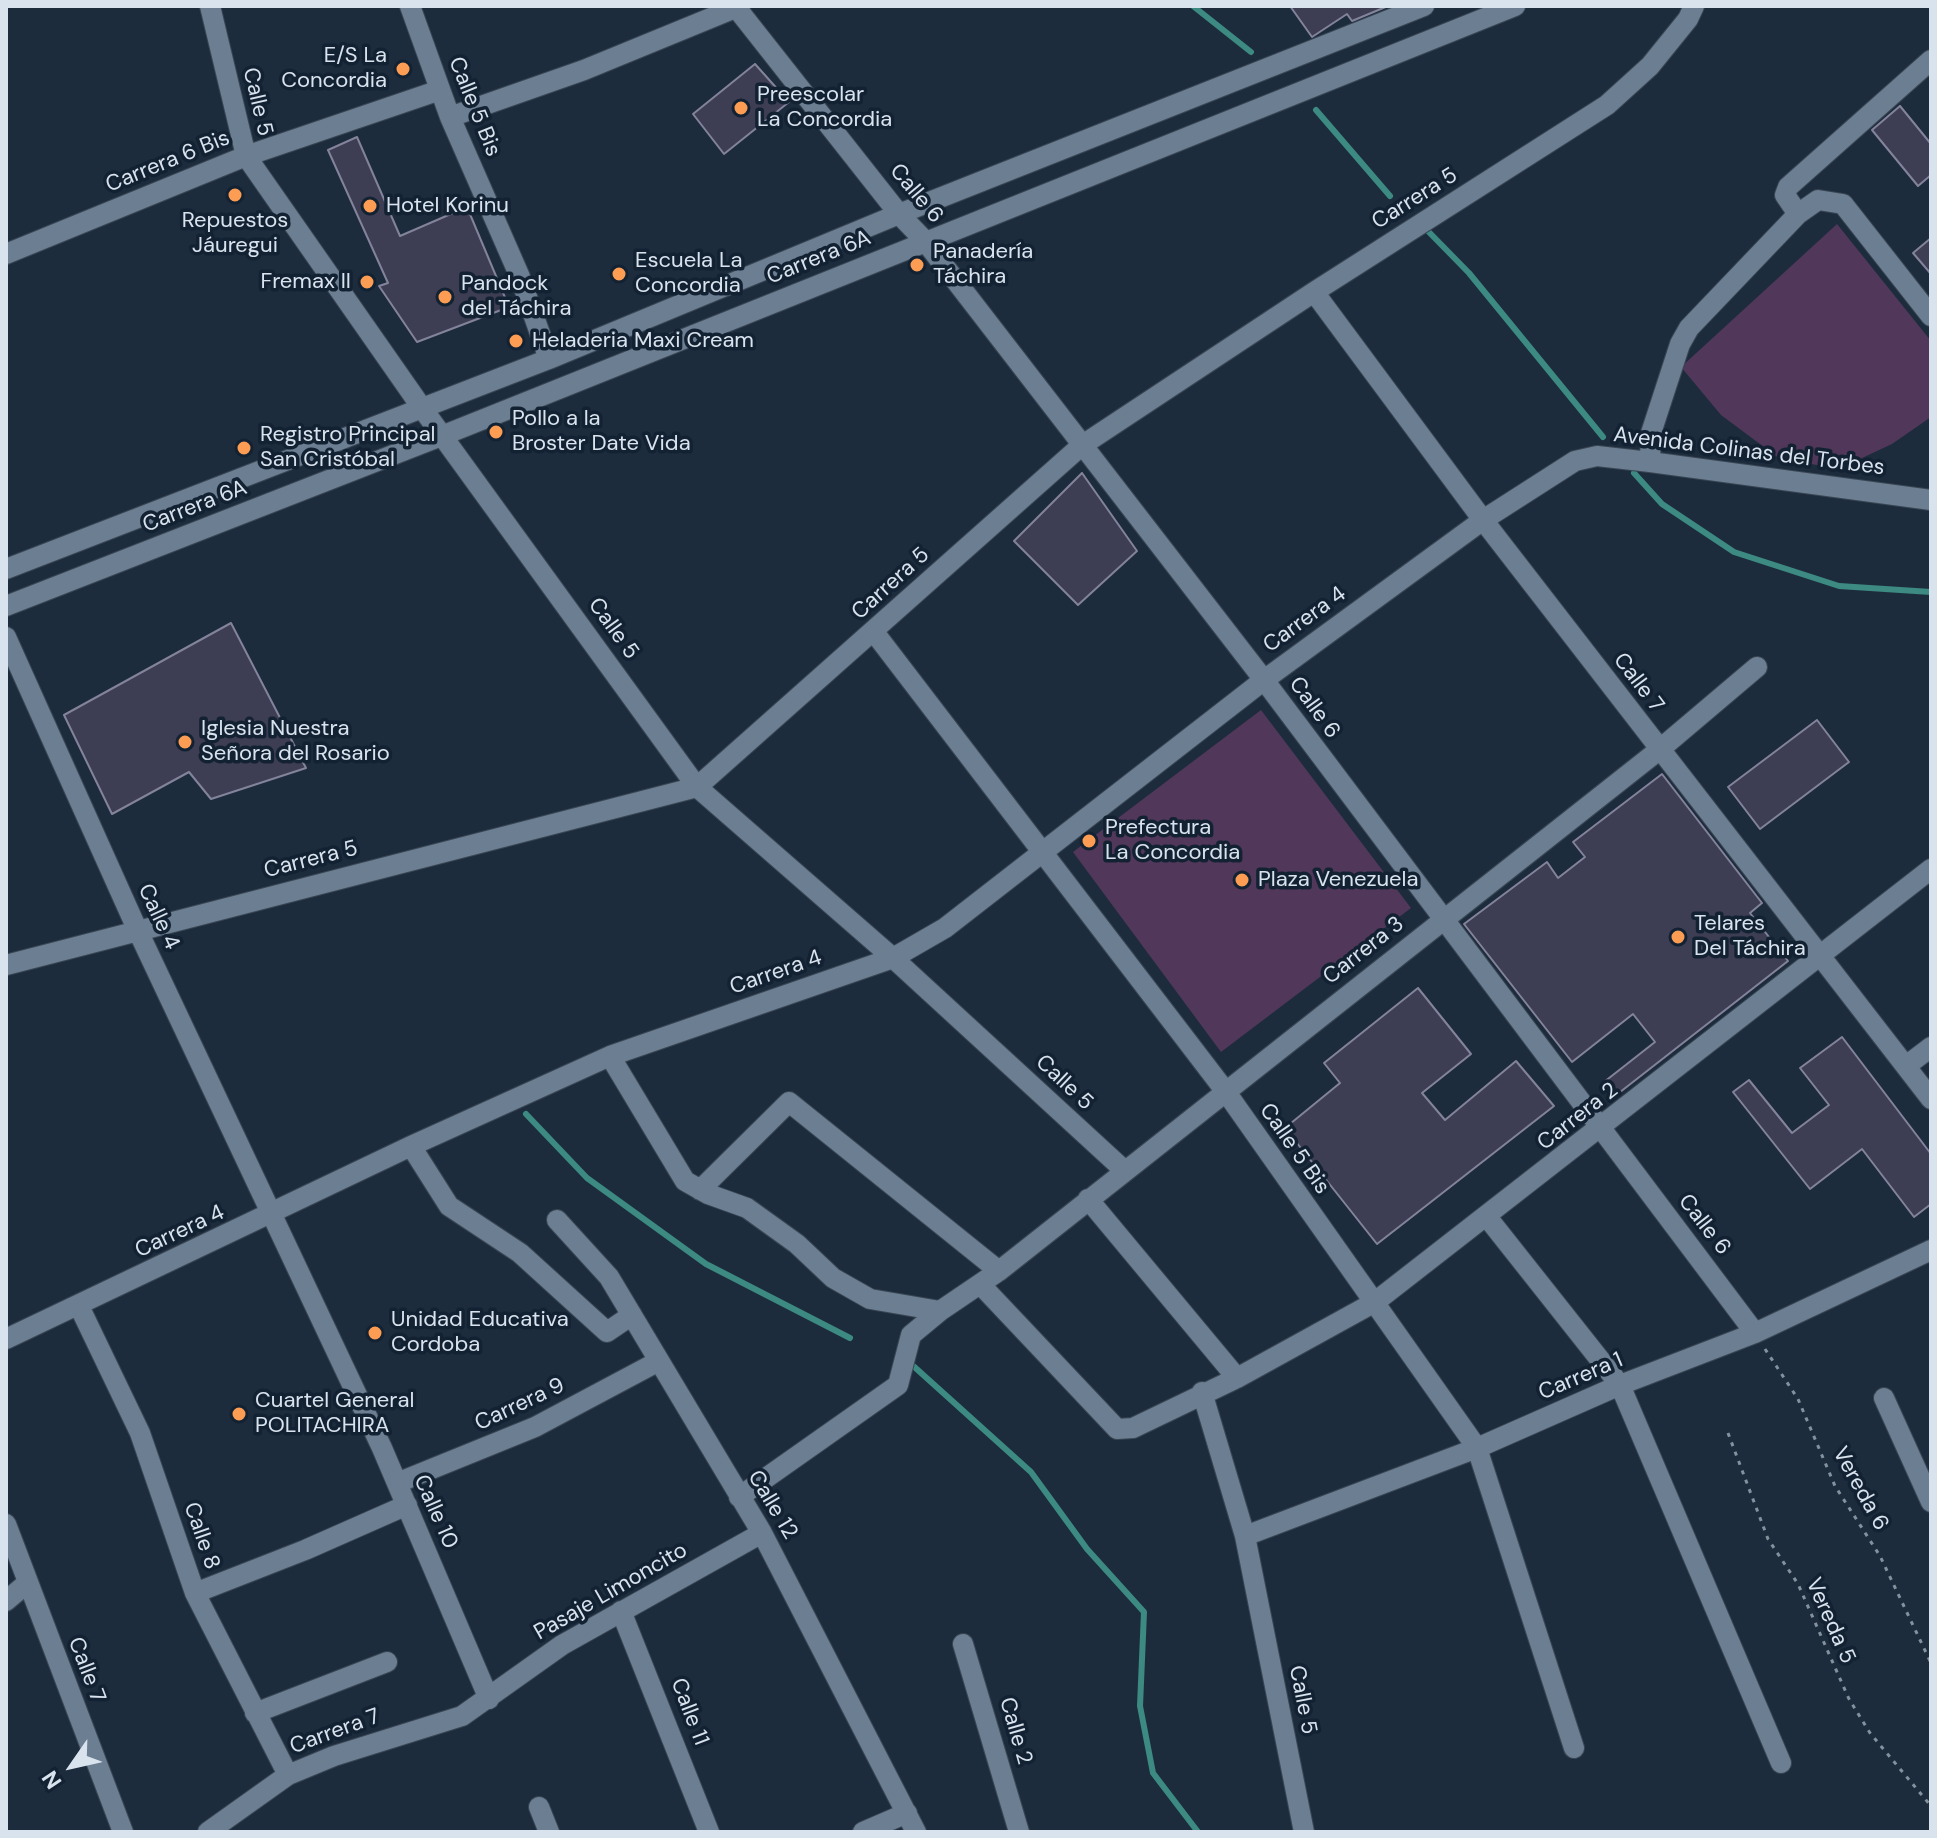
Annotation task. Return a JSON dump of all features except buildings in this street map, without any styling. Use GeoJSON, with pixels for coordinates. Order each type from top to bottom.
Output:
{"type":"FeatureCollection","features":[{"type":"Feature","properties":{"kind":"street","name":"Calle 5"},"geometry":{"type":"LineString","coordinates":[[210,6],[246,156],[422,408],[697,787],[893,958],[1125,1171]]}},
{"type":"Feature","properties":{"kind":"street","name":"Calle 5 Bis"},"geometry":{"type":"LineString","coordinates":[[410,6],[450,117],[520,277],[549,359]]}},
{"type":"Feature","properties":{"kind":"street","name":"Carrera 6A"},"geometry":{"type":"LineString","coordinates":[[6,569],[549,359],[899,214],[1424,6]]}},
{"type":"Feature","properties":{"kind":"street","name":"Carrera 6A"},"geometry":{"type":"LineString","coordinates":[[6,606],[444,435],[1515,6]]}},
{"type":"Feature","properties":{"kind":"street","name":"Carrera 5"},"geometry":{"type":"LineString","coordinates":[[6,965],[697,787],[1081,446],[1314,292],[1607,105],[1650,66],[1688,19],[1694,6]]}},
{"type":"Feature","properties":{"kind":"street","name":"Calle 6"},"geometry":{"type":"LineString","coordinates":[[737,7],[899,214],[925,241],[1264,680],[1442,921],[1755,1333]]}},
{"type":"Feature","properties":{"kind":"street"},"geometry":{"type":"LineString","coordinates":[[450,117],[584,70],[737,7]]}},
{"type":"Feature","properties":{"kind":"street"},"geometry":{"type":"LineString","coordinates":[[1798,214],[1785,195],[1788,187],[1931,60]]}},
{"type":"Feature","properties":{"kind":"street","name":"Carrera 6 Bis"},"geometry":{"type":"LineString","coordinates":[[6,254],[246,156],[440,90]]}},
{"type":"Feature","properties":{"kind":"street"},"geometry":{"type":"LineString","coordinates":[[1650,462],[1651,433],[1680,344],[1689,328],[1798,214],[1818,200],[1843,204],[1931,316]]}},
{"type":"Feature","properties":{"kind":"street","name":"Calle 7"},"geometry":{"type":"LineString","coordinates":[[1314,292],[1483,520],[1931,1099]]}},
{"type":"Feature","properties":{"kind":"street","name":"Avenida Colinas del Torbes"},"geometry":{"type":"LineString","coordinates":[[1483,520],[1575,461],[1597,456],[1931,500]]}},
{"type":"Feature","properties":{"kind":"street","name":"Carrera 4"},"geometry":{"type":"LineString","coordinates":[[6,1339],[411,1146],[610,1056],[893,958],[945,928],[1264,680],[1483,520]]}},
{"type":"Feature","properties":{"kind":"street","name":"Calle 5 Bis"},"geometry":{"type":"LineString","coordinates":[[874,632],[1226,1092],[1477,1448],[1574,1748]]}},
{"type":"Feature","properties":{"kind":"street","name":"Calle 4"},"geometry":{"type":"LineString","coordinates":[[6,637],[137,929],[272,1214]]}},
{"type":"Feature","properties":{"kind":"street","name":"Carrera 3"},"geometry":{"type":"LineString","coordinates":[[739,1497],[898,1385],[911,1335],[940,1311],[999,1271],[1659,750],[1757,667]]}},
{"type":"Feature","properties":{"kind":"street","name":"Carrera 2"},"geometry":{"type":"LineString","coordinates":[[980,1284],[1117,1429],[1133,1428],[1202,1392],[1237,1378],[1375,1302],[1600,1130],[1931,869]]}},
{"type":"Feature","properties":{"kind":"street"},"geometry":{"type":"LineString","coordinates":[[1906,1066],[1931,1047]]}},
{"type":"Feature","properties":{"kind":"street"},"geometry":{"type":"LineString","coordinates":[[610,1056],[685,1181],[747,1208],[797,1244],[833,1278],[870,1299],[940,1311]]}},
{"type":"Feature","properties":{"kind":"street"},"geometry":{"type":"LineString","coordinates":[[700,1190],[789,1102],[999,1271]]}},
{"type":"Feature","properties":{"kind":"street"},"geometry":{"type":"LineString","coordinates":[[411,1146],[449,1206],[520,1253],[607,1332],[632,1315]]}},
{"type":"Feature","properties":{"kind":"street"},"geometry":{"type":"LineString","coordinates":[[1088,1199],[1237,1378]]}},
{"type":"Feature","properties":{"kind":"street","name":"Calle 10"},"geometry":{"type":"LineString","coordinates":[[272,1214],[407,1505],[489,1699]]}},
{"type":"Feature","properties":{"kind":"street"},"geometry":{"type":"LineString","coordinates":[[1487,1217],[1620,1385],[1781,1763]]}},
{"type":"Feature","properties":{"kind":"street","name":"Calle 12"},"geometry":{"type":"LineString","coordinates":[[557,1220],[609,1277],[762,1533],[912,1823]]}},
{"type":"Feature","properties":{"kind":"street","name":"Carrera 1"},"geometry":{"type":"LineString","coordinates":[[1245,1536],[1477,1448],[1620,1385],[1755,1333],[1931,1250]]}},
{"type":"Feature","properties":{"kind":"street","name":"Calle 8"},"geometry":{"type":"LineString","coordinates":[[79,1306],[140,1433],[195,1593],[288,1775]]}},
{"type":"Feature","properties":{"kind":"street","name":"Carrera 9"},"geometry":{"type":"LineString","coordinates":[[397,1483],[535,1427],[659,1361]]}},
{"type":"Feature","properties":{"kind":"street","name":"Calle 5"},"geometry":{"type":"LineString","coordinates":[[1202,1392],[1245,1536],[1304,1832]]}},
{"type":"Feature","properties":{"kind":"street"},"geometry":{"type":"LineString","coordinates":[[1884,1398],[1931,1502]]}},
{"type":"Feature","properties":{"kind":"street"},"geometry":{"type":"LineString","coordinates":[[195,1593],[305,1550],[407,1505]]}},
{"type":"Feature","properties":{"kind":"street","name":"Calle 7"},"geometry":{"type":"LineString","coordinates":[[6,1524],[26,1584],[123,1832]]}},
{"type":"Feature","properties":{"kind":"street","name":"Pasaje Limoncito"},"geometry":{"type":"LineString","coordinates":[[489,1699],[562,1645],[762,1533]]}},
{"type":"Feature","properties":{"kind":"street"},"geometry":{"type":"LineString","coordinates":[[6,1601],[26,1584]]}},
{"type":"Feature","properties":{"kind":"street","name":"Calle 11"},"geometry":{"type":"LineString","coordinates":[[621,1611],[709,1832]]}},
{"type":"Feature","properties":{"kind":"street","name":"Calle 2"},"geometry":{"type":"LineString","coordinates":[[963,1644],[1019,1832]]}},
{"type":"Feature","properties":{"kind":"street"},"geometry":{"type":"LineString","coordinates":[[255,1713],[387,1662]]}},
{"type":"Feature","properties":{"kind":"street","name":"Carrera 7"},"geometry":{"type":"LineString","coordinates":[[208,1832],[288,1775],[334,1756],[462,1716],[489,1699]]}},
{"type":"Feature","properties":{"kind":"street"},"geometry":{"type":"LineString","coordinates":[[539,1807],[549,1832]]}},
{"type":"Feature","properties":{"kind":"street"},"geometry":{"type":"LineString","coordinates":[[863,1832],[912,1823]]}},
{"type":"Feature","properties":{"kind":"path","name":"Vereda 6"},"geometry":{"type":"LineString","coordinates":[[1755,1333],[1798,1399],[1835,1486],[1880,1556],[1931,1663]]}},
{"type":"Feature","properties":{"kind":"path","name":"Vereda 5"},"geometry":{"type":"LineString","coordinates":[[1728,1433],[1768,1539],[1798,1584],[1849,1699],[1870,1733],[1931,1806]]}},
{"type":"Feature","properties":{"kind":"shaded area"},"geometry":{"type":"Polygon","coordinates":[[[1837,224],[1931,341],[1931,417],[1892,444],[1845,466],[1780,459],[1721,415],[1681,367],[1837,224]]]}},
{"type":"Feature","properties":{"kind":"shaded area","name":"Plaza Venezuela"},"geometry":{"type":"Polygon","coordinates":[[[1261,710],[1411,908],[1221,1052],[1073,852],[1261,710]]]}},
{"type":"Feature","properties":{"kind":"waterway"},"geometry":{"type":"LineString","coordinates":[[1193,6],[1251,52]]}},
{"type":"Feature","properties":{"kind":"waterway"},"geometry":{"type":"LineString","coordinates":[[1316,110],[1390,196]]}},
{"type":"Feature","properties":{"kind":"waterway"},"geometry":{"type":"LineString","coordinates":[[1423,226],[1469,273],[1603,437]]}},
{"type":"Feature","properties":{"kind":"waterway"},"geometry":{"type":"LineString","coordinates":[[1634,473],[1662,504],[1734,552],[1839,586],[1931,592]]}},
{"type":"Feature","properties":{"kind":"waterway"},"geometry":{"type":"LineString","coordinates":[[526,1114],[587,1178],[706,1264],[850,1338]]}},
{"type":"Feature","properties":{"kind":"waterway"},"geometry":{"type":"LineString","coordinates":[[910,1363],[1031,1472],[1087,1549],[1144,1612],[1140,1706],[1153,1773],[1198,1832]]}},
{"type":"Feature","properties":{"kind":"place","name":"E/S La Concordia"},"geometry":{"type":"Point","coordinates":[403,69]}},
{"type":"Feature","properties":{"kind":"place","name":"Preescolar La Concordia"},"geometry":{"type":"Point","coordinates":[741,108]}},
{"type":"Feature","properties":{"kind":"place","name":"Repuestos Jáuregui"},"geometry":{"type":"Point","coordinates":[235,195]}},
{"type":"Feature","properties":{"kind":"place","name":"Hotel Korinu"},"geometry":{"type":"Point","coordinates":[370,206]}},
{"type":"Feature","properties":{"kind":"place","name":"Panadería Táchira"},"geometry":{"type":"Point","coordinates":[917,265]}},
{"type":"Feature","properties":{"kind":"place","name":"Escuela La Concordia"},"geometry":{"type":"Point","coordinates":[619,274]}},
{"type":"Feature","properties":{"kind":"place","name":"Fremax II"},"geometry":{"type":"Point","coordinates":[367,282]}},
{"type":"Feature","properties":{"kind":"place","name":"Pandock del Táchira"},"geometry":{"type":"Point","coordinates":[445,297]}},
{"type":"Feature","properties":{"kind":"place","name":"Heladeria Maxi Cream"},"geometry":{"type":"Point","coordinates":[516,341]}},
{"type":"Feature","properties":{"kind":"place","name":"Pollo a la Broster Date Vida"},"geometry":{"type":"Point","coordinates":[496,432]}},
{"type":"Feature","properties":{"kind":"place","name":"Registro Principal San Cristóbal"},"geometry":{"type":"Point","coordinates":[244,448]}},
{"type":"Feature","properties":{"kind":"place","name":"Iglesia Nuestra Señora del Rosario"},"geometry":{"type":"Point","coordinates":[185,742]}},
{"type":"Feature","properties":{"kind":"place","name":"Prefectura La Concordia"},"geometry":{"type":"Point","coordinates":[1089,841]}},
{"type":"Feature","properties":{"kind":"place","name":"Plaza Venezuela"},"geometry":{"type":"Point","coordinates":[1242,880]}},
{"type":"Feature","properties":{"kind":"place","name":"Telares Del Táchira"},"geometry":{"type":"Point","coordinates":[1678,937]}},
{"type":"Feature","properties":{"kind":"place","name":"Unidad Educativa Cordoba"},"geometry":{"type":"Point","coordinates":[375,1333]}},
{"type":"Feature","properties":{"kind":"place","name":"Cuartel General POLITACHIRA"},"geometry":{"type":"Point","coordinates":[239,1414]}}]}
